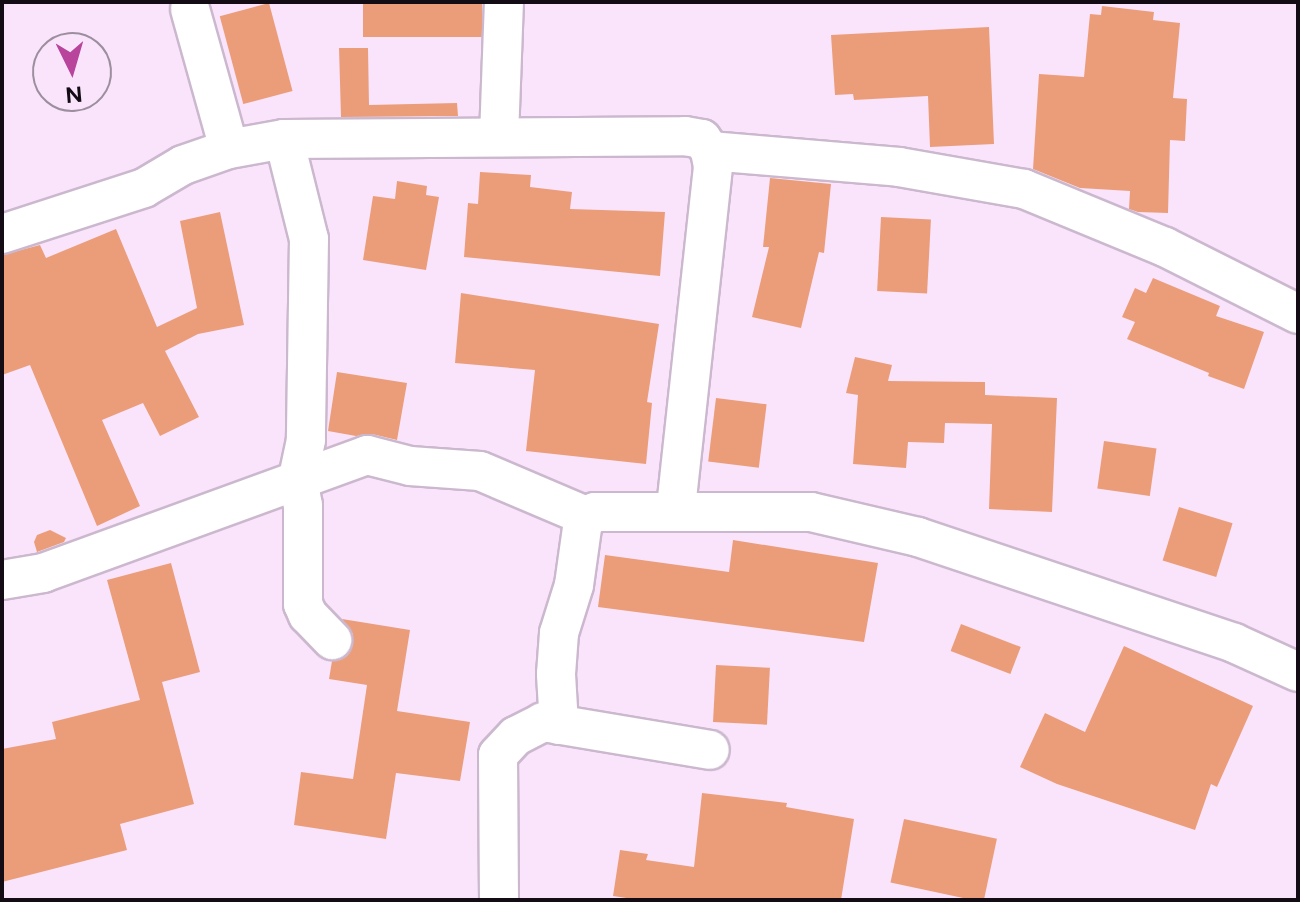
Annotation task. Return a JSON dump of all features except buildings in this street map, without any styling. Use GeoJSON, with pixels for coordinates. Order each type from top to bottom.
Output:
{"type":"FeatureCollection","features":[{"type":"Feature","properties":{"kind":"street"},"geometry":{"type":"LineString","coordinates":[[499,137],[504,2]]}},
{"type":"Feature","properties":{"kind":"street"},"geometry":{"type":"LineString","coordinates":[[190,9],[229,149]]}},
{"type":"Feature","properties":{"kind":"street"},"geometry":{"type":"LineString","coordinates":[[2,234],[144,188],[183,165],[229,149],[284,139],[685,136],[702,139],[710,151],[713,167],[676,510]]}},
{"type":"Feature","properties":{"kind":"street"},"geometry":{"type":"LineString","coordinates":[[284,139],[309,239],[306,440],[298,478],[303,505],[303,604],[308,615],[332,640]]}},
{"type":"Feature","properties":{"kind":"street"},"geometry":{"type":"LineString","coordinates":[[710,151],[899,167],[1024,189],[1165,247],[1298,314]]}},
{"type":"Feature","properties":{"kind":"street"},"geometry":{"type":"LineString","coordinates":[[2,580],[43,573],[367,455],[410,466],[480,471],[586,516],[595,512],[676,510],[811,512],[918,537],[1234,643],[1298,672]]}},
{"type":"Feature","properties":{"kind":"street"},"geometry":{"type":"LineString","coordinates":[[559,725],[556,674],[559,633],[574,585],[586,516]]}},
{"type":"Feature","properties":{"kind":"street"},"geometry":{"type":"LineString","coordinates":[[499,900],[498,755],[516,736],[543,722],[710,750]]}}]}
